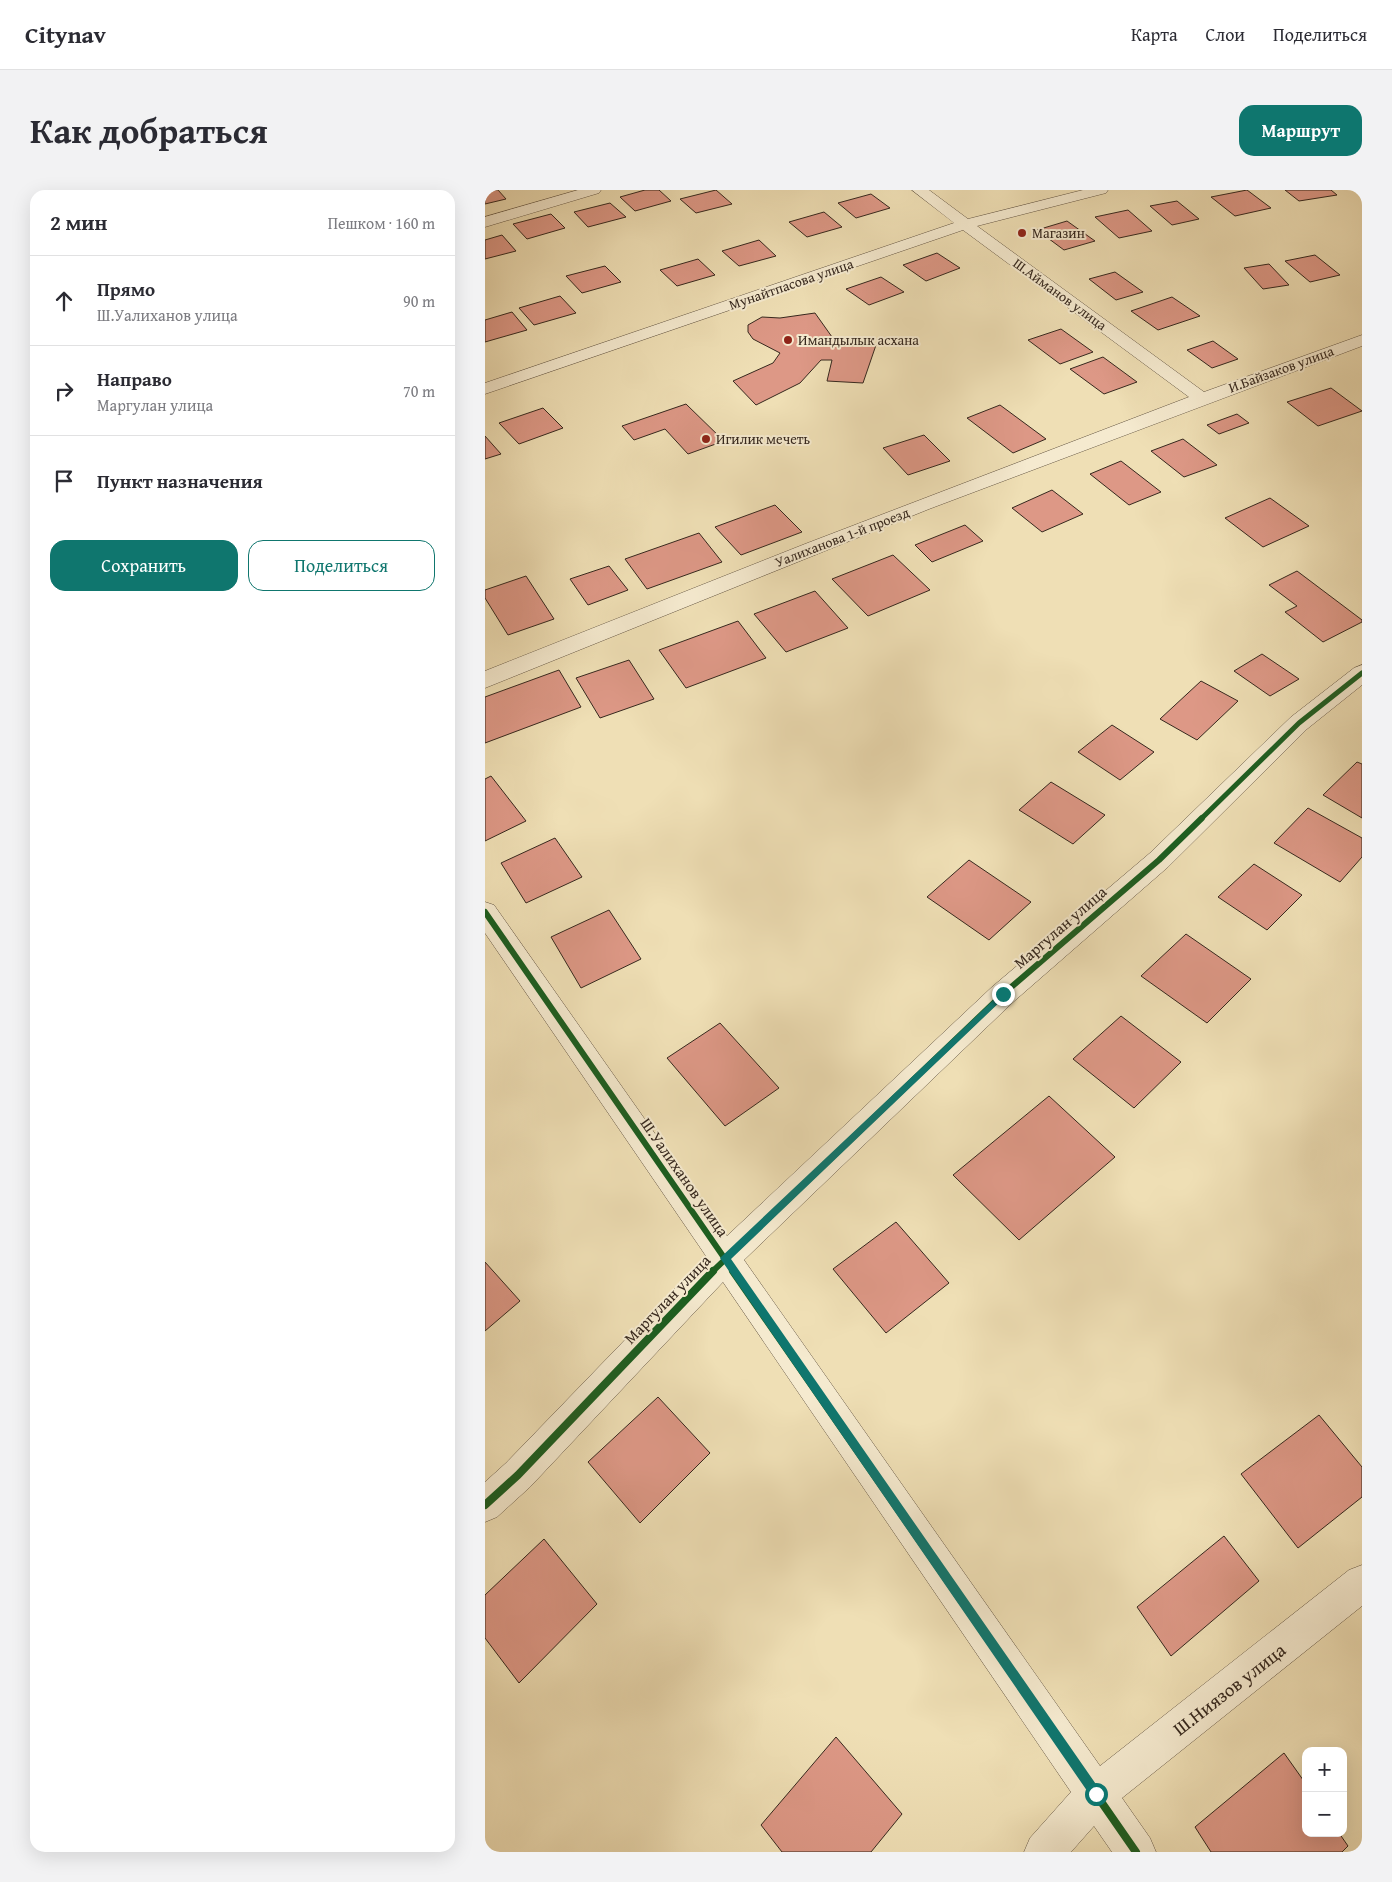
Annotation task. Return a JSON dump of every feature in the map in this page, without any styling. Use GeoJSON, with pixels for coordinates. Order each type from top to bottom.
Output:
{"type":"FeatureCollection","features":[{"type":"Feature","properties":{"kind":"street"},"geometry":{"type":"LineString","coordinates":[[485,222],[593,190]]}},
{"type":"Feature","properties":{"kind":"street","name":"Ш.Айманов улица"},"geometry":{"type":"LineString","coordinates":[[919,190],[1201,398]]}},
{"type":"Feature","properties":{"kind":"street","name":"Мунайтпасова улица"},"geometry":{"type":"LineString","coordinates":[[485,389],[965,224],[1101,190]]}},
{"type":"Feature","properties":{"kind":"street","name":"И.Байзаков улица"},"geometry":{"type":"LineString","coordinates":[[1201,398],[1362,340]]}},
{"type":"Feature","properties":{"kind":"street","name":"Уалиханова 1-й проезд"},"geometry":{"type":"LineString","coordinates":[[485,680],[722,583],[1201,398]]}},
{"type":"Feature","properties":{"kind":"street","name":"Маргулан улица"},"geometry":{"type":"LineString","coordinates":[[485,1505],[518,1475],[725,1258],[1003,994],[1159,860],[1299,723],[1362,673]]}},
{"type":"Feature","properties":{"kind":"street","name":"Ш.Уалиханов улица"},"geometry":{"type":"LineString","coordinates":[[491,932],[725,1258],[1136,1852]]}},
{"type":"Feature","properties":{"kind":"street","name":"Ш.Ниязов улица"},"geometry":{"type":"LineString","coordinates":[[1044,1852],[1096,1794],[1362,1583]]}},
{"type":"Feature","properties":{"kind":"building"},"geometry":{"type":"Polygon","coordinates":[[[485,190],[498,190],[506,199],[485,204],[485,190]]]}},
{"type":"Feature","properties":{"kind":"building"},"geometry":{"type":"Polygon","coordinates":[[[645,190],[659,190],[671,201],[635,211],[620,197],[645,190]]]}},
{"type":"Feature","properties":{"kind":"building"},"geometry":{"type":"Polygon","coordinates":[[[716,190],[732,204],[696,213],[680,199],[716,190]]]}},
{"type":"Feature","properties":{"kind":"building"},"geometry":{"type":"Polygon","coordinates":[[[1247,190],[1271,208],[1235,216],[1211,197],[1247,190]]]}},
{"type":"Feature","properties":{"kind":"building"},"geometry":{"type":"Polygon","coordinates":[[[1285,190],[1331,190],[1337,195],[1299,201],[1285,190]]]}},
{"type":"Feature","properties":{"kind":"building"},"geometry":{"type":"Polygon","coordinates":[[[871,194],[890,208],[856,218],[838,203],[871,194]]]}},
{"type":"Feature","properties":{"kind":"building"},"geometry":{"type":"Polygon","coordinates":[[[1177,201],[1199,219],[1172,225],[1150,206],[1177,201]]]}},
{"type":"Feature","properties":{"kind":"building"},"geometry":{"type":"Polygon","coordinates":[[[610,203],[626,217],[588,227],[574,212],[610,203]]]}},
{"type":"Feature","properties":{"kind":"building"},"geometry":{"type":"Polygon","coordinates":[[[1128,210],[1152,231],[1119,238],[1095,217],[1128,210]]]}},
{"type":"Feature","properties":{"kind":"building"},"geometry":{"type":"Polygon","coordinates":[[[824,212],[842,227],[807,237],[789,222],[824,212]]]}},
{"type":"Feature","properties":{"kind":"building"},"geometry":{"type":"Polygon","coordinates":[[[551,214],[565,228],[527,239],[513,224],[551,214]]]}},
{"type":"Feature","properties":{"kind":"building"},"geometry":{"type":"Polygon","coordinates":[[[1067,221],[1095,241],[1064,250],[1037,230],[1067,221]]]}},
{"type":"Feature","properties":{"kind":"building"},"geometry":{"type":"Polygon","coordinates":[[[502,235],[516,251],[485,259],[485,240],[502,235]]]}},
{"type":"Feature","properties":{"kind":"building"},"geometry":{"type":"Polygon","coordinates":[[[759,240],[776,256],[739,266],[722,251],[759,240]]]}},
{"type":"Feature","properties":{"kind":"building"},"geometry":{"type":"Polygon","coordinates":[[[937,253],[960,268],[926,281],[903,265],[937,253]]]}},
{"type":"Feature","properties":{"kind":"building"},"geometry":{"type":"Polygon","coordinates":[[[1315,255],[1340,275],[1310,282],[1285,261],[1315,255]]]}},
{"type":"Feature","properties":{"kind":"building"},"geometry":{"type":"Polygon","coordinates":[[[698,259],[715,275],[677,286],[660,270],[698,259]]]}},
{"type":"Feature","properties":{"kind":"building"},"geometry":{"type":"Polygon","coordinates":[[[1269,264],[1289,285],[1263,289],[1244,268],[1269,264]]]}},
{"type":"Feature","properties":{"kind":"building"},"geometry":{"type":"Polygon","coordinates":[[[605,266],[621,282],[582,293],[566,276],[605,266]]]}},
{"type":"Feature","properties":{"kind":"building"},"geometry":{"type":"Polygon","coordinates":[[[1115,272],[1143,292],[1116,300],[1089,279],[1115,272]]]}},
{"type":"Feature","properties":{"kind":"building"},"geometry":{"type":"Polygon","coordinates":[[[881,277],[904,292],[869,305],[846,289],[881,277]]]}},
{"type":"Feature","properties":{"kind":"building"},"geometry":{"type":"Polygon","coordinates":[[[560,296],[576,313],[534,325],[519,308],[560,296]]]}},
{"type":"Feature","properties":{"kind":"building"},"geometry":{"type":"Polygon","coordinates":[[[1172,297],[1200,316],[1158,330],[1131,311],[1172,297]]]}},
{"type":"Feature","properties":{"kind":"building"},"geometry":{"type":"Polygon","coordinates":[[[512,312],[527,330],[485,342],[485,320],[512,312]]]}},
{"type":"Feature","properties":{"kind":"building"},"geometry":{"type":"Polygon","coordinates":[[[815,313],[837,344],[876,345],[863,383],[827,381],[832,360],[821,360],[800,383],[756,405],[733,381],[773,363],[780,353],[753,339],[748,332],[748,325],[762,317],[780,318],[815,313]]]}},
{"type":"Feature","properties":{"kind":"building"},"geometry":{"type":"Polygon","coordinates":[[[1061,329],[1093,352],[1060,364],[1028,340],[1061,329]]]}},
{"type":"Feature","properties":{"kind":"building"},"geometry":{"type":"Polygon","coordinates":[[[1213,341],[1238,359],[1212,368],[1187,350],[1213,341]]]}},
{"type":"Feature","properties":{"kind":"building"},"geometry":{"type":"Polygon","coordinates":[[[1103,357],[1137,382],[1104,394],[1070,369],[1103,357]]]}},
{"type":"Feature","properties":{"kind":"building"},"geometry":{"type":"Polygon","coordinates":[[[1331,388],[1362,411],[1318,426],[1287,402],[1331,388]]]}},
{"type":"Feature","properties":{"kind":"building"},"geometry":{"type":"Polygon","coordinates":[[[686,404],[724,441],[688,454],[665,429],[634,440],[622,426],[686,404]]]}},
{"type":"Feature","properties":{"kind":"building"},"geometry":{"type":"Polygon","coordinates":[[[1000,405],[1046,439],[1013,453],[967,418],[1000,405]]]}},
{"type":"Feature","properties":{"kind":"building"},"geometry":{"type":"Polygon","coordinates":[[[543,408],[563,428],[519,444],[499,423],[543,408]]]}},
{"type":"Feature","properties":{"kind":"building"},"geometry":{"type":"Polygon","coordinates":[[[1237,414],[1249,423],[1219,434],[1207,425],[1237,414]]]}},
{"type":"Feature","properties":{"kind":"building"},"geometry":{"type":"Polygon","coordinates":[[[924,435],[950,461],[908,475],[883,448],[924,435]]]}},
{"type":"Feature","properties":{"kind":"building"},"geometry":{"type":"Polygon","coordinates":[[[485,436],[501,454],[485,459],[485,436]]]}},
{"type":"Feature","properties":{"kind":"building"},"geometry":{"type":"Polygon","coordinates":[[[1183,439],[1217,465],[1184,477],[1151,451],[1183,439]]]}},
{"type":"Feature","properties":{"kind":"building"},"geometry":{"type":"Polygon","coordinates":[[[1121,461],[1161,492],[1129,505],[1090,474],[1121,461]]]}},
{"type":"Feature","properties":{"kind":"building"},"geometry":{"type":"Polygon","coordinates":[[[1052,490],[1083,514],[1042,532],[1012,508],[1052,490]]]}},
{"type":"Feature","properties":{"kind":"building"},"geometry":{"type":"Polygon","coordinates":[[[1270,498],[1309,526],[1263,547],[1225,518],[1270,498]]]}},
{"type":"Feature","properties":{"kind":"building"},"geometry":{"type":"Polygon","coordinates":[[[775,505],[802,532],[741,555],[715,527],[775,505]]]}},
{"type":"Feature","properties":{"kind":"building"},"geometry":{"type":"Polygon","coordinates":[[[965,525],[983,541],[932,562],[915,545],[965,525]]]}},
{"type":"Feature","properties":{"kind":"building"},"geometry":{"type":"Polygon","coordinates":[[[699,533],[722,562],[647,589],[625,559],[699,533]]]}},
{"type":"Feature","properties":{"kind":"building"},"geometry":{"type":"Polygon","coordinates":[[[893,555],[930,590],[868,616],[832,579],[893,555]]]}},
{"type":"Feature","properties":{"kind":"building"},"geometry":{"type":"Polygon","coordinates":[[[609,566],[628,590],[588,605],[570,579],[609,566]]]}},
{"type":"Feature","properties":{"kind":"building"},"geometry":{"type":"Polygon","coordinates":[[[1297,571],[1362,620],[1362,622],[1323,642],[1285,612],[1297,606],[1269,585],[1297,571]]]}},
{"type":"Feature","properties":{"kind":"building"},"geometry":{"type":"Polygon","coordinates":[[[526,576],[554,619],[508,635],[485,598],[485,590],[526,576]]]}},
{"type":"Feature","properties":{"kind":"building"},"geometry":{"type":"Polygon","coordinates":[[[815,591],[848,628],[786,652],[754,614],[815,591]]]}},
{"type":"Feature","properties":{"kind":"building"},"geometry":{"type":"Polygon","coordinates":[[[738,621],[766,658],[686,688],[659,650],[738,621]]]}},
{"type":"Feature","properties":{"kind":"building"},"geometry":{"type":"Polygon","coordinates":[[[1262,654],[1299,679],[1270,696],[1234,671],[1262,654]]]}},
{"type":"Feature","properties":{"kind":"building"},"geometry":{"type":"Polygon","coordinates":[[[629,660],[654,699],[600,718],[576,678],[629,660]]]}},
{"type":"Feature","properties":{"kind":"building"},"geometry":{"type":"Polygon","coordinates":[[[559,670],[581,707],[485,743],[485,697],[559,670]]]}},
{"type":"Feature","properties":{"kind":"building"},"geometry":{"type":"Polygon","coordinates":[[[1201,681],[1238,701],[1197,740],[1160,719],[1201,681]]]}},
{"type":"Feature","properties":{"kind":"building"},"geometry":{"type":"Polygon","coordinates":[[[1112,725],[1154,752],[1120,780],[1078,752],[1112,725]]]}},
{"type":"Feature","properties":{"kind":"building"},"geometry":{"type":"Polygon","coordinates":[[[1357,762],[1362,764],[1362,818],[1323,795],[1357,762]]]}},
{"type":"Feature","properties":{"kind":"building"},"geometry":{"type":"Polygon","coordinates":[[[491,776],[526,821],[485,841],[485,779],[491,776]]]}},
{"type":"Feature","properties":{"kind":"building"},"geometry":{"type":"Polygon","coordinates":[[[1051,782],[1105,815],[1073,844],[1019,810],[1051,782]]]}},
{"type":"Feature","properties":{"kind":"building"},"geometry":{"type":"Polygon","coordinates":[[[1308,808],[1362,838],[1362,857],[1340,882],[1274,843],[1308,808]]]}},
{"type":"Feature","properties":{"kind":"building"},"geometry":{"type":"Polygon","coordinates":[[[555,838],[582,877],[526,903],[501,863],[555,838]]]}},
{"type":"Feature","properties":{"kind":"building"},"geometry":{"type":"Polygon","coordinates":[[[969,860],[1031,902],[989,940],[927,897],[969,860]]]}},
{"type":"Feature","properties":{"kind":"building"},"geometry":{"type":"Polygon","coordinates":[[[1254,864],[1302,895],[1267,930],[1218,897],[1254,864]]]}},
{"type":"Feature","properties":{"kind":"building"},"geometry":{"type":"Polygon","coordinates":[[[609,910],[641,959],[581,988],[551,937],[609,910]]]}},
{"type":"Feature","properties":{"kind":"building"},"geometry":{"type":"Polygon","coordinates":[[[1186,934],[1251,979],[1207,1023],[1141,976],[1186,934]]]}},
{"type":"Feature","properties":{"kind":"building"},"geometry":{"type":"Polygon","coordinates":[[[1121,1016],[1181,1062],[1134,1108],[1073,1059],[1121,1016]]]}},
{"type":"Feature","properties":{"kind":"building"},"geometry":{"type":"Polygon","coordinates":[[[720,1023],[779,1088],[725,1126],[667,1058],[720,1023]]]}},
{"type":"Feature","properties":{"kind":"building"},"geometry":{"type":"Polygon","coordinates":[[[1049,1096],[1115,1157],[1019,1240],[953,1175],[1049,1096]]]}},
{"type":"Feature","properties":{"kind":"building"},"geometry":{"type":"Polygon","coordinates":[[[896,1222],[949,1283],[886,1333],[833,1269],[896,1222]]]}},
{"type":"Feature","properties":{"kind":"building"},"geometry":{"type":"Polygon","coordinates":[[[485,1262],[520,1301],[485,1331],[485,1262]]]}},
{"type":"Feature","properties":{"kind":"building"},"geometry":{"type":"Polygon","coordinates":[[[658,1397],[710,1453],[640,1523],[588,1462],[658,1397]]]}},
{"type":"Feature","properties":{"kind":"building"},"geometry":{"type":"Polygon","coordinates":[[[1319,1415],[1362,1467],[1362,1497],[1298,1548],[1241,1474],[1319,1415]]]}},
{"type":"Feature","properties":{"kind":"building"},"geometry":{"type":"Polygon","coordinates":[[[1224,1536],[1259,1581],[1171,1656],[1137,1607],[1224,1536]]]}},
{"type":"Feature","properties":{"kind":"building"},"geometry":{"type":"Polygon","coordinates":[[[544,1539],[597,1604],[519,1683],[485,1638],[485,1595],[544,1539]]]}},
{"type":"Feature","properties":{"kind":"building"},"geometry":{"type":"Polygon","coordinates":[[[836,1737],[902,1814],[871,1852],[782,1852],[761,1825],[836,1737]]]}},
{"type":"Feature","properties":{"kind":"building"},"geometry":{"type":"Polygon","coordinates":[[[1284,1753],[1302,1778],[1302,1837],[1342,1837],[1348,1846],[1342,1852],[1211,1852],[1195,1827],[1284,1753]]]}},
{"type":"Feature","properties":{"kind":"cycle path"},"geometry":{"type":"LineString","coordinates":[[485,1505],[518,1475],[725,1258],[1002,995],[1159,860],[1299,723],[1362,673]]}},
{"type":"Feature","properties":{"kind":"cycle path"},"geometry":{"type":"LineString","coordinates":[[485,912],[1136,1852]]}},
{"type":"Feature","properties":{"kind":"place","name":"Магазин"},"geometry":{"type":"Point","coordinates":[1022,233]}},
{"type":"Feature","properties":{"kind":"place","name":"Имандылык асхана"},"geometry":{"type":"Point","coordinates":[788,340]}},
{"type":"Feature","properties":{"kind":"place","name":"Игилик мечеть"},"geometry":{"type":"Point","coordinates":[706,439]}},
{"type":"Feature","properties":{"kind":"route"},"geometry":{"type":"LineString","coordinates":[[1003,994],[725,1258],[1096,1794]]}}]}
